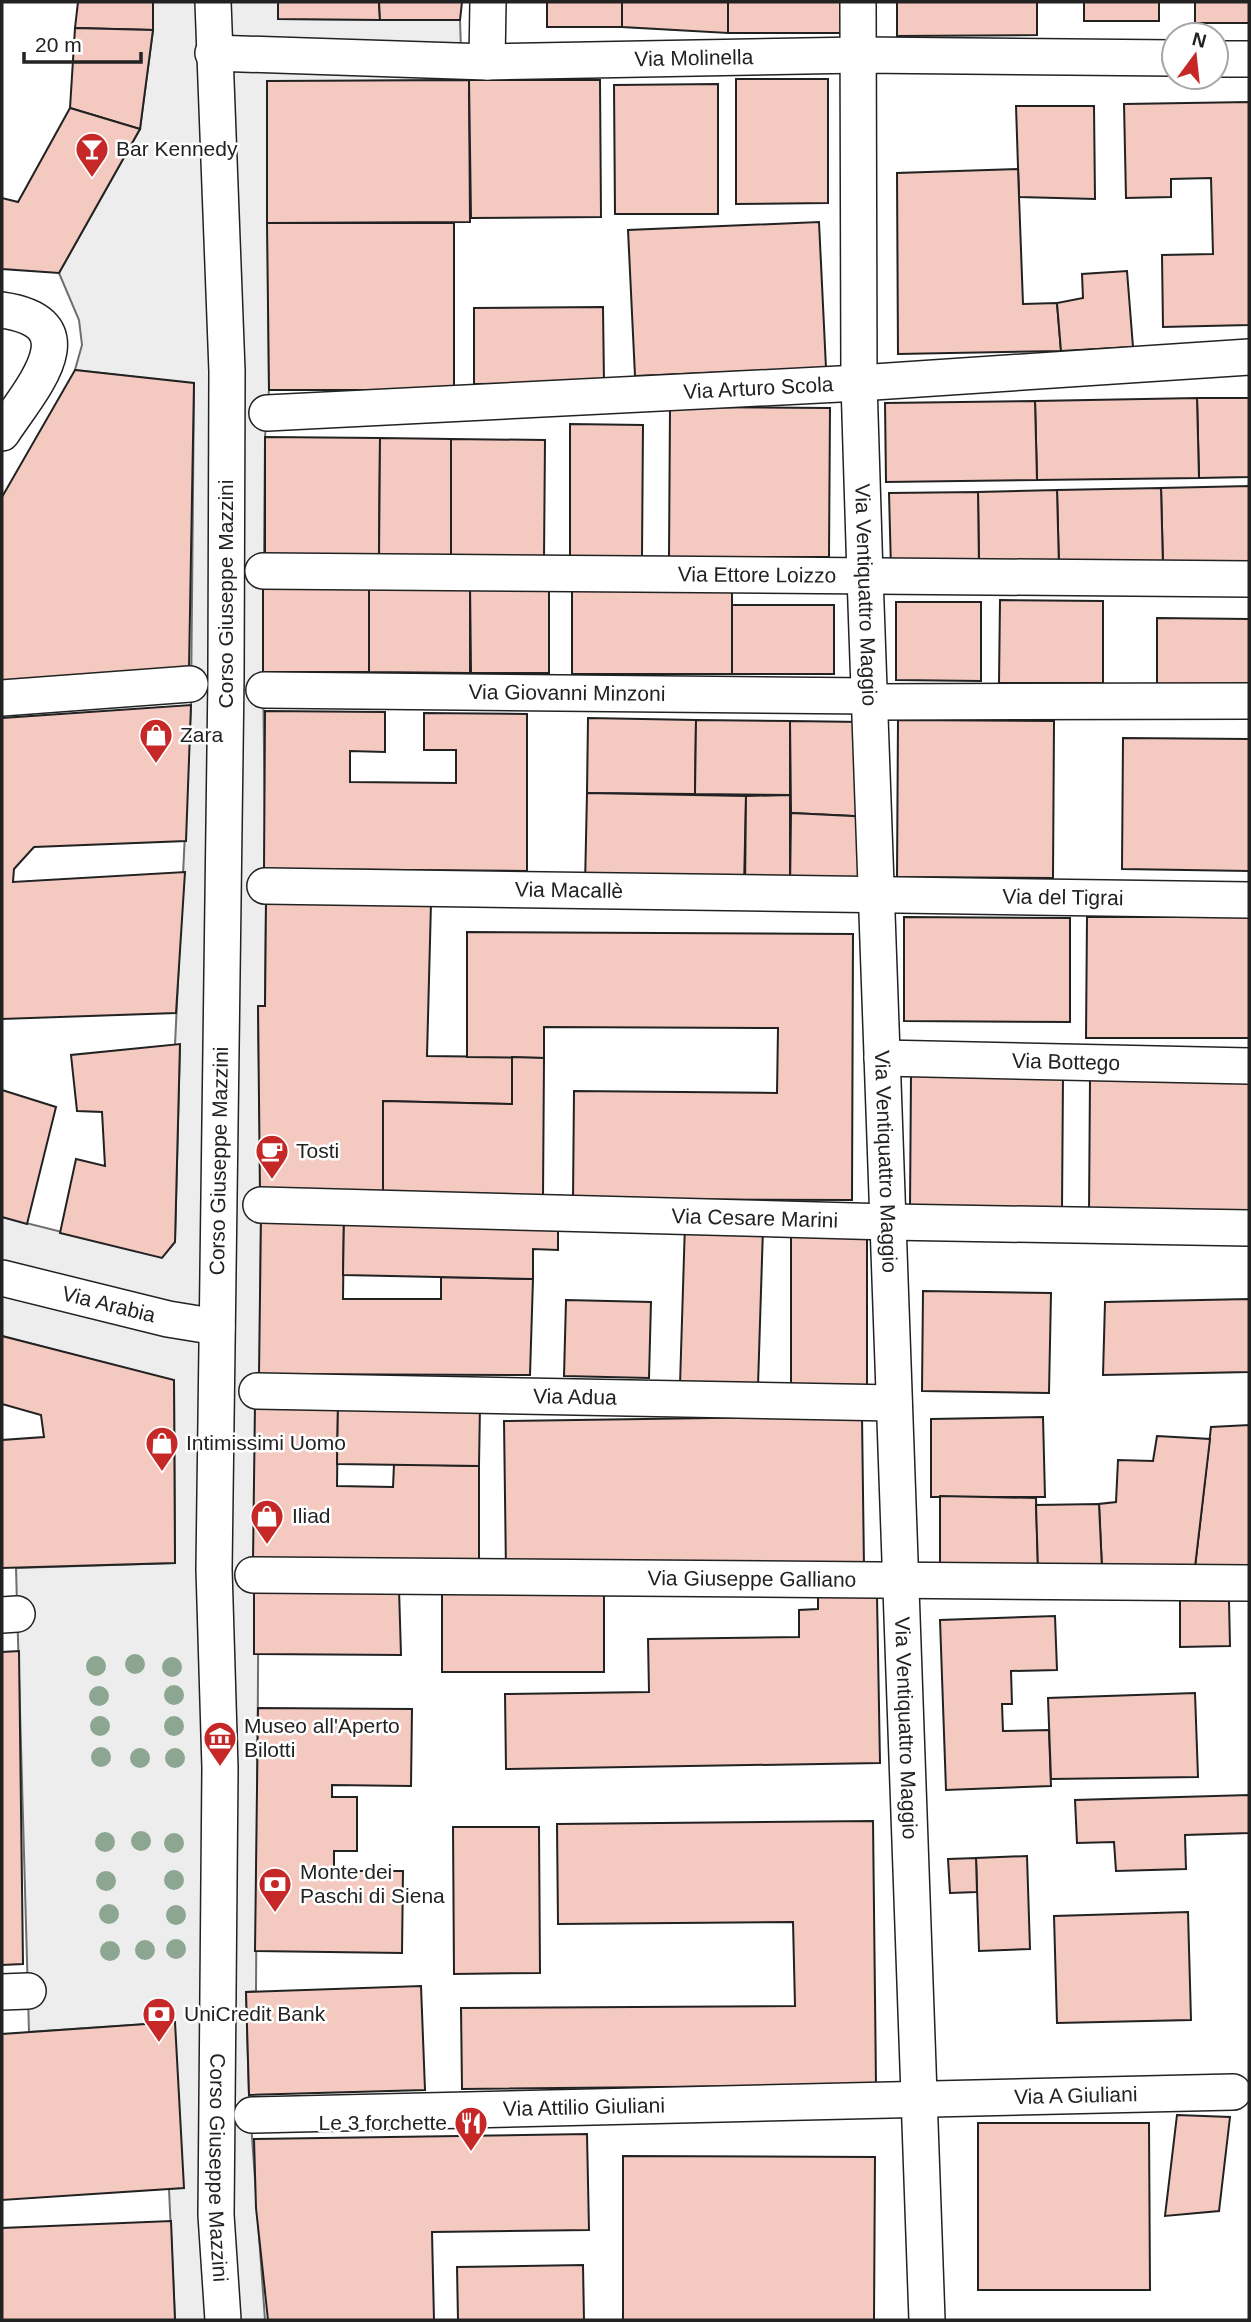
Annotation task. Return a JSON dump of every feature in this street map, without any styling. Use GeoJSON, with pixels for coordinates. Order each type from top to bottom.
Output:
{"type":"FeatureCollection","features":[{"type":"Feature","properties":{"kind":"street","name":"Corso Giuseppe Mazzini"},"geometry":{"type":"LineString","coordinates":[[213,2],[227,371],[226,677],[214,1569],[220,1768],[216,2214],[223,2320]]}},
{"type":"Feature","properties":{"kind":"street"},"geometry":{"type":"LineString","coordinates":[[487,62],[488,2]]}},
{"type":"Feature","properties":{"kind":"street","name":"Via Ventiquattro Maggio"},"geometry":{"type":"LineString","coordinates":[[858,2],[859,383],[864,576],[927,2320]]}},
{"type":"Feature","properties":{"kind":"street","name":"Via Molinella"},"geometry":{"type":"LineString","coordinates":[[213,53],[487,62],[860,55],[1160,58]]}},
{"type":"Feature","properties":{"kind":"street"},"geometry":{"type":"LineString","coordinates":[[1230,59],[1249,59]]}},
{"type":"Feature","properties":{"kind":"street"},"geometry":{"type":"LineString","coordinates":[[2,433],[47,363],[51,346],[47,330],[35,318],[5,310]]}},
{"type":"Feature","properties":{"kind":"street","name":"Via Arturo Scola"},"geometry":{"type":"LineString","coordinates":[[267,414],[859,383],[1249,357]]}},
{"type":"Feature","properties":{"kind":"street","name":"Via Ettore Loizzo"},"geometry":{"type":"LineString","coordinates":[[263,571],[1249,579]]}},
{"type":"Feature","properties":{"kind":"street"},"geometry":{"type":"LineString","coordinates":[[2,698],[190,684]]}},
{"type":"Feature","properties":{"kind":"street","name":"Via Giovanni Minzoni"},"geometry":{"type":"LineString","coordinates":[[264,690],[870,699],[1249,701]]}},
{"type":"Feature","properties":{"kind":"street","name":"Via Macallè"},"geometry":{"type":"LineString","coordinates":[[265,886],[876,895]]}},
{"type":"Feature","properties":{"kind":"street","name":"Via del Tigrai"},"geometry":{"type":"LineString","coordinates":[[876,895],[1249,900]]}},
{"type":"Feature","properties":{"kind":"street","name":"Via Bottego"},"geometry":{"type":"LineString","coordinates":[[882,1058],[1249,1066]]}},
{"type":"Feature","properties":{"kind":"street","name":"Via Cesare Marini"},"geometry":{"type":"LineString","coordinates":[[261,1205],[889,1222],[1249,1228]]}},
{"type":"Feature","properties":{"kind":"street","name":"Via Arabia"},"geometry":{"type":"LineString","coordinates":[[2,1278],[168,1319],[217,1327]]}},
{"type":"Feature","properties":{"kind":"street","name":"Via Adua"},"geometry":{"type":"LineString","coordinates":[[257,1391],[894,1403]]}},
{"type":"Feature","properties":{"kind":"street","name":"Via Giuseppe Galliano"},"geometry":{"type":"LineString","coordinates":[[253,1575],[1249,1583]]}},
{"type":"Feature","properties":{"kind":"street","name":"Via A Giuliani"},"geometry":{"type":"LineString","coordinates":[[918,2101],[1233,2092]]}},
{"type":"Feature","properties":{"kind":"street","name":"Via Attilio Giuliani"},"geometry":{"type":"LineString","coordinates":[[252,2115],[918,2101]]}},
{"type":"Feature","properties":{"kind":"shaded area"},"geometry":{"type":"Polygon","coordinates":[[[153,2],[278,2],[278,19],[460,20],[462,80],[267,82],[269,390],[265,437],[263,672],[265,1006],[258,1006],[261,1205],[256,1991],[246,1992],[249,2095],[265,2320],[175,2320],[169,2189],[175,2022],[29,2032],[16,1568],[175,1563],[174,1381],[2,1336],[2,1217],[162,1257],[175,1242],[180,1045],[175,1045],[191,705],[194,384],[75,370],[82,345],[79,320],[59,273],[140,129],[153,30],[153,2]]]}},
{"type":"Feature","properties":{"kind":"building"},"geometry":{"type":"Polygon","coordinates":[[[78,2],[153,2],[153,30],[75,28],[78,2]]]}},
{"type":"Feature","properties":{"kind":"building"},"geometry":{"type":"Polygon","coordinates":[[[278,2],[379,2],[380,20],[278,19],[278,2]]]}},
{"type":"Feature","properties":{"kind":"building"},"geometry":{"type":"Polygon","coordinates":[[[379,2],[462,2],[460,20],[380,20],[379,2]]]}},
{"type":"Feature","properties":{"kind":"building"},"geometry":{"type":"Polygon","coordinates":[[[547,2],[622,2],[622,27],[547,27],[547,2]]]}},
{"type":"Feature","properties":{"kind":"building"},"geometry":{"type":"Polygon","coordinates":[[[622,2],[728,2],[728,33],[622,27],[622,2]]]}},
{"type":"Feature","properties":{"kind":"building"},"geometry":{"type":"Polygon","coordinates":[[[728,2],[844,2],[844,33],[728,33],[728,2]]]}},
{"type":"Feature","properties":{"kind":"building"},"geometry":{"type":"Polygon","coordinates":[[[897,2],[1037,2],[1037,35],[897,36],[897,2]]]}},
{"type":"Feature","properties":{"kind":"building"},"geometry":{"type":"Polygon","coordinates":[[[1084,2],[1159,2],[1159,21],[1084,21],[1084,2]]]}},
{"type":"Feature","properties":{"kind":"building"},"geometry":{"type":"Polygon","coordinates":[[[1195,2],[1249,2],[1249,23],[1195,21],[1195,2]]]}},
{"type":"Feature","properties":{"kind":"building"},"geometry":{"type":"Polygon","coordinates":[[[75,28],[153,30],[140,129],[70,108],[75,28]]]}},
{"type":"Feature","properties":{"kind":"building"},"geometry":{"type":"Polygon","coordinates":[[[736,79],[828,79],[828,203],[736,204],[736,79]]]}},
{"type":"Feature","properties":{"kind":"building"},"geometry":{"type":"Polygon","coordinates":[[[469,80],[470,222],[267,223],[267,81],[469,80]]]}},
{"type":"Feature","properties":{"kind":"building"},"geometry":{"type":"Polygon","coordinates":[[[469,80],[600,80],[601,217],[471,218],[469,80]]]}},
{"type":"Feature","properties":{"kind":"building"},"geometry":{"type":"Polygon","coordinates":[[[718,84],[718,214],[615,214],[614,85],[718,84]]]}},
{"type":"Feature","properties":{"kind":"building"},"geometry":{"type":"Polygon","coordinates":[[[1249,102],[1249,325],[1163,327],[1162,255],[1213,254],[1211,178],[1171,179],[1171,197],[1126,198],[1124,104],[1249,102]]]}},
{"type":"Feature","properties":{"kind":"building"},"geometry":{"type":"Polygon","coordinates":[[[1016,106],[1094,106],[1095,199],[1019,197],[1016,106]]]}},
{"type":"Feature","properties":{"kind":"building"},"geometry":{"type":"Polygon","coordinates":[[[70,108],[140,129],[59,273],[2,269],[2,198],[18,202],[70,108]]]}},
{"type":"Feature","properties":{"kind":"building"},"geometry":{"type":"Polygon","coordinates":[[[1018,169],[1023,304],[1057,303],[1061,351],[898,354],[897,173],[1018,169]]]}},
{"type":"Feature","properties":{"kind":"building"},"geometry":{"type":"Polygon","coordinates":[[[819,222],[826,368],[635,376],[628,230],[819,222]]]}},
{"type":"Feature","properties":{"kind":"building"},"geometry":{"type":"Polygon","coordinates":[[[267,223],[454,223],[454,390],[269,390],[267,223]]]}},
{"type":"Feature","properties":{"kind":"building"},"geometry":{"type":"Polygon","coordinates":[[[1127,271],[1133,347],[1061,351],[1057,303],[1083,298],[1082,274],[1127,271]]]}},
{"type":"Feature","properties":{"kind":"building"},"geometry":{"type":"Polygon","coordinates":[[[603,307],[604,383],[474,384],[474,308],[603,307]]]}},
{"type":"Feature","properties":{"kind":"building"},"geometry":{"type":"Polygon","coordinates":[[[75,370],[194,383],[189,669],[2,682],[2,497],[75,370]]]}},
{"type":"Feature","properties":{"kind":"building"},"geometry":{"type":"Polygon","coordinates":[[[1197,398],[1249,398],[1249,477],[1199,478],[1197,398]]]}},
{"type":"Feature","properties":{"kind":"building"},"geometry":{"type":"Polygon","coordinates":[[[1197,398],[1199,478],[1037,480],[1035,401],[1197,398]]]}},
{"type":"Feature","properties":{"kind":"building"},"geometry":{"type":"Polygon","coordinates":[[[1035,401],[1037,480],[886,482],[885,403],[1035,401]]]}},
{"type":"Feature","properties":{"kind":"building"},"geometry":{"type":"Polygon","coordinates":[[[670,407],[830,408],[829,557],[669,557],[670,407]]]}},
{"type":"Feature","properties":{"kind":"building"},"geometry":{"type":"Polygon","coordinates":[[[570,424],[643,425],[642,557],[570,557],[570,424]]]}},
{"type":"Feature","properties":{"kind":"building"},"geometry":{"type":"Polygon","coordinates":[[[265,437],[380,438],[379,559],[265,558],[265,437]]]}},
{"type":"Feature","properties":{"kind":"building"},"geometry":{"type":"Polygon","coordinates":[[[380,438],[451,439],[451,559],[379,559],[380,438]]]}},
{"type":"Feature","properties":{"kind":"building"},"geometry":{"type":"Polygon","coordinates":[[[451,439],[545,440],[544,559],[451,559],[451,439]]]}},
{"type":"Feature","properties":{"kind":"building"},"geometry":{"type":"Polygon","coordinates":[[[1249,486],[1249,564],[1163,566],[1161,488],[1249,486]]]}},
{"type":"Feature","properties":{"kind":"building"},"geometry":{"type":"Polygon","coordinates":[[[1161,488],[1163,566],[1059,568],[1057,490],[1161,488]]]}},
{"type":"Feature","properties":{"kind":"building"},"geometry":{"type":"Polygon","coordinates":[[[1057,490],[1059,567],[979,568],[978,492],[1057,490]]]}},
{"type":"Feature","properties":{"kind":"building"},"geometry":{"type":"Polygon","coordinates":[[[978,492],[979,567],[891,569],[889,493],[978,492]]]}},
{"type":"Feature","properties":{"kind":"building"},"geometry":{"type":"Polygon","coordinates":[[[263,581],[369,582],[369,672],[263,672],[263,581]]]}},
{"type":"Feature","properties":{"kind":"building"},"geometry":{"type":"Polygon","coordinates":[[[369,583],[470,583],[470,673],[369,672],[369,583]]]}},
{"type":"Feature","properties":{"kind":"building"},"geometry":{"type":"Polygon","coordinates":[[[470,583],[549,583],[549,673],[471,673],[470,583]]]}},
{"type":"Feature","properties":{"kind":"building"},"geometry":{"type":"Polygon","coordinates":[[[572,585],[732,585],[732,674],[572,674],[572,585]]]}},
{"type":"Feature","properties":{"kind":"building"},"geometry":{"type":"Polygon","coordinates":[[[1000,600],[1103,601],[1103,683],[999,683],[1000,600]]]}},
{"type":"Feature","properties":{"kind":"building"},"geometry":{"type":"Polygon","coordinates":[[[896,602],[981,602],[981,681],[896,680],[896,602]]]}},
{"type":"Feature","properties":{"kind":"building"},"geometry":{"type":"Polygon","coordinates":[[[732,605],[834,605],[834,674],[732,674],[732,605]]]}},
{"type":"Feature","properties":{"kind":"building"},"geometry":{"type":"Polygon","coordinates":[[[1157,618],[1249,619],[1249,686],[1157,685],[1157,618]]]}},
{"type":"Feature","properties":{"kind":"building"},"geometry":{"type":"Polygon","coordinates":[[[191,705],[186,841],[34,847],[14,869],[13,882],[185,872],[176,1013],[2,1019],[2,718],[191,705]]]}},
{"type":"Feature","properties":{"kind":"building"},"geometry":{"type":"Polygon","coordinates":[[[265,711],[385,712],[385,752],[350,751],[350,782],[456,783],[456,750],[424,750],[424,713],[527,714],[527,871],[264,869],[265,711]]]}},
{"type":"Feature","properties":{"kind":"building"},"geometry":{"type":"Polygon","coordinates":[[[588,718],[696,720],[695,794],[587,793],[588,718]]]}},
{"type":"Feature","properties":{"kind":"building"},"geometry":{"type":"Polygon","coordinates":[[[696,720],[790,721],[790,795],[695,794],[696,720]]]}},
{"type":"Feature","properties":{"kind":"building"},"geometry":{"type":"Polygon","coordinates":[[[898,720],[1054,721],[1053,878],[897,877],[898,720]]]}},
{"type":"Feature","properties":{"kind":"building"},"geometry":{"type":"Polygon","coordinates":[[[790,721],[862,722],[873,817],[791,813],[790,721]]]}},
{"type":"Feature","properties":{"kind":"building"},"geometry":{"type":"Polygon","coordinates":[[[1123,738],[1249,739],[1249,871],[1122,869],[1123,738]]]}},
{"type":"Feature","properties":{"kind":"building"},"geometry":{"type":"Polygon","coordinates":[[[587,793],[746,796],[744,887],[585,885],[587,793]]]}},
{"type":"Feature","properties":{"kind":"building"},"geometry":{"type":"Polygon","coordinates":[[[790,795],[790,889],[745,889],[746,796],[790,795]]]}},
{"type":"Feature","properties":{"kind":"building"},"geometry":{"type":"Polygon","coordinates":[[[791,813],[873,817],[860,891],[790,889],[791,813]]]}},
{"type":"Feature","properties":{"kind":"building"},"geometry":{"type":"Polygon","coordinates":[[[266,902],[431,903],[427,1056],[512,1057],[512,1104],[383,1101],[383,1195],[260,1194],[258,1006],[265,1006],[266,902]]]}},
{"type":"Feature","properties":{"kind":"building"},"geometry":{"type":"Polygon","coordinates":[[[904,917],[1070,918],[1070,1022],[904,1021],[904,917]]]}},
{"type":"Feature","properties":{"kind":"building"},"geometry":{"type":"Polygon","coordinates":[[[1087,917],[1249,917],[1249,1038],[1086,1038],[1087,917]]]}},
{"type":"Feature","properties":{"kind":"building"},"geometry":{"type":"Polygon","coordinates":[[[467,932],[853,934],[852,1200],[573,1199],[574,1091],[777,1093],[778,1028],[544,1027],[544,1058],[467,1057],[467,932]]]}},
{"type":"Feature","properties":{"kind":"building"},"geometry":{"type":"Polygon","coordinates":[[[180,1044],[175,1242],[162,1258],[60,1233],[76,1159],[105,1166],[102,1112],[77,1111],[71,1055],[180,1044]]]}},
{"type":"Feature","properties":{"kind":"building"},"geometry":{"type":"Polygon","coordinates":[[[512,1057],[544,1058],[543,1197],[383,1195],[383,1101],[512,1104],[512,1057]]]}},
{"type":"Feature","properties":{"kind":"building"},"geometry":{"type":"Polygon","coordinates":[[[911,1074],[1063,1076],[1062,1209],[910,1207],[911,1074]]]}},
{"type":"Feature","properties":{"kind":"building"},"geometry":{"type":"Polygon","coordinates":[[[1090,1079],[1249,1080],[1249,1214],[1089,1213],[1090,1079]]]}},
{"type":"Feature","properties":{"kind":"building"},"geometry":{"type":"Polygon","coordinates":[[[2,1090],[56,1107],[27,1224],[2,1217],[2,1090]]]}},
{"type":"Feature","properties":{"kind":"building"},"geometry":{"type":"Polygon","coordinates":[[[261,1216],[344,1216],[343,1299],[441,1299],[441,1277],[533,1279],[530,1375],[259,1374],[261,1216]]]}},
{"type":"Feature","properties":{"kind":"building"},"geometry":{"type":"Polygon","coordinates":[[[344,1216],[558,1220],[558,1250],[533,1249],[533,1279],[343,1275],[344,1216]]]}},
{"type":"Feature","properties":{"kind":"building"},"geometry":{"type":"Polygon","coordinates":[[[685,1223],[763,1228],[758,1386],[680,1385],[685,1223]]]}},
{"type":"Feature","properties":{"kind":"building"},"geometry":{"type":"Polygon","coordinates":[[[791,1228],[867,1229],[867,1385],[791,1384],[791,1228]]]}},
{"type":"Feature","properties":{"kind":"building"},"geometry":{"type":"Polygon","coordinates":[[[923,1291],[1051,1293],[1049,1393],[922,1391],[923,1291]]]}},
{"type":"Feature","properties":{"kind":"building"},"geometry":{"type":"Polygon","coordinates":[[[1249,1299],[1249,1372],[1103,1375],[1105,1302],[1249,1299]]]}},
{"type":"Feature","properties":{"kind":"building"},"geometry":{"type":"Polygon","coordinates":[[[566,1300],[651,1302],[649,1378],[564,1376],[566,1300]]]}},
{"type":"Feature","properties":{"kind":"building"},"geometry":{"type":"Polygon","coordinates":[[[2,1336],[174,1380],[175,1563],[2,1568],[2,1440],[44,1437],[41,1415],[2,1404],[2,1336]]]}},
{"type":"Feature","properties":{"kind":"building"},"geometry":{"type":"Polygon","coordinates":[[[255,1403],[338,1404],[337,1486],[393,1487],[394,1464],[479,1466],[479,1564],[253,1561],[255,1403]]]}},
{"type":"Feature","properties":{"kind":"building"},"geometry":{"type":"Polygon","coordinates":[[[338,1404],[480,1405],[479,1466],[337,1464],[338,1404]]]}},
{"type":"Feature","properties":{"kind":"building"},"geometry":{"type":"Polygon","coordinates":[[[862,1416],[864,1568],[506,1572],[504,1421],[862,1416]]]}},
{"type":"Feature","properties":{"kind":"building"},"geometry":{"type":"Polygon","coordinates":[[[1043,1417],[1045,1497],[931,1497],[931,1419],[1043,1417]]]}},
{"type":"Feature","properties":{"kind":"building"},"geometry":{"type":"Polygon","coordinates":[[[1249,1425],[1249,1570],[1195,1567],[1211,1427],[1249,1425]]]}},
{"type":"Feature","properties":{"kind":"building"},"geometry":{"type":"Polygon","coordinates":[[[1157,1436],[1210,1439],[1195,1567],[1102,1569],[1099,1504],[1116,1502],[1118,1460],[1153,1461],[1157,1436]]]}},
{"type":"Feature","properties":{"kind":"building"},"geometry":{"type":"Polygon","coordinates":[[[940,1496],[1036,1498],[1038,1569],[940,1568],[940,1496]]]}},
{"type":"Feature","properties":{"kind":"building"},"geometry":{"type":"Polygon","coordinates":[[[1099,1504],[1102,1569],[1038,1569],[1036,1505],[1099,1504]]]}},
{"type":"Feature","properties":{"kind":"building"},"geometry":{"type":"Polygon","coordinates":[[[604,1588],[604,1672],[442,1672],[442,1589],[604,1588]]]}},
{"type":"Feature","properties":{"kind":"building"},"geometry":{"type":"Polygon","coordinates":[[[399,1589],[401,1655],[254,1654],[254,1590],[399,1589]]]}},
{"type":"Feature","properties":{"kind":"building"},"geometry":{"type":"Polygon","coordinates":[[[877,1596],[880,1763],[506,1769],[505,1694],[649,1692],[648,1639],[799,1637],[799,1610],[818,1609],[818,1597],[877,1596]]]}},
{"type":"Feature","properties":{"kind":"building"},"geometry":{"type":"Polygon","coordinates":[[[1180,1600],[1229,1601],[1230,1646],[1180,1647],[1180,1600]]]}},
{"type":"Feature","properties":{"kind":"building"},"geometry":{"type":"Polygon","coordinates":[[[1055,1616],[1057,1670],[1011,1671],[1012,1704],[1002,1704],[1003,1731],[1049,1730],[1051,1786],[946,1790],[940,1620],[1055,1616]]]}},
{"type":"Feature","properties":{"kind":"building"},"geometry":{"type":"Polygon","coordinates":[[[19,1651],[23,1964],[2,1965],[2,1652],[19,1651]]]}},
{"type":"Feature","properties":{"kind":"building"},"geometry":{"type":"Polygon","coordinates":[[[1195,1693],[1198,1777],[1051,1779],[1048,1698],[1195,1693]]]}},
{"type":"Feature","properties":{"kind":"building"},"geometry":{"type":"Polygon","coordinates":[[[258,1708],[412,1709],[411,1786],[332,1785],[332,1797],[357,1797],[357,1851],[334,1851],[334,1871],[403,1871],[402,1953],[255,1951],[258,1708]]]}},
{"type":"Feature","properties":{"kind":"building"},"geometry":{"type":"Polygon","coordinates":[[[1249,1795],[1249,1833],[1185,1835],[1186,1869],[1116,1871],[1114,1842],[1077,1843],[1075,1800],[1249,1795]]]}},
{"type":"Feature","properties":{"kind":"building"},"geometry":{"type":"Polygon","coordinates":[[[873,1821],[876,2085],[462,2089],[461,2008],[795,2006],[793,1922],[558,1924],[557,1824],[873,1821]]]}},
{"type":"Feature","properties":{"kind":"building"},"geometry":{"type":"Polygon","coordinates":[[[453,1827],[539,1827],[540,1973],[454,1974],[453,1827]]]}},
{"type":"Feature","properties":{"kind":"building"},"geometry":{"type":"Polygon","coordinates":[[[1027,1856],[1030,1949],[979,1951],[976,1858],[1027,1856]]]}},
{"type":"Feature","properties":{"kind":"building"},"geometry":{"type":"Polygon","coordinates":[[[976,1858],[977,1892],[950,1893],[948,1859],[976,1858]]]}},
{"type":"Feature","properties":{"kind":"building"},"geometry":{"type":"Polygon","coordinates":[[[1188,1912],[1191,2020],[1057,2023],[1054,1916],[1188,1912]]]}},
{"type":"Feature","properties":{"kind":"building"},"geometry":{"type":"Polygon","coordinates":[[[421,1986],[425,2090],[249,2095],[246,1992],[421,1986]]]}},
{"type":"Feature","properties":{"kind":"building"},"geometry":{"type":"Polygon","coordinates":[[[175,2022],[184,2188],[2,2200],[2,2034],[175,2022]]]}},
{"type":"Feature","properties":{"kind":"building"},"geometry":{"type":"Polygon","coordinates":[[[1177,2115],[1230,2117],[1219,2211],[1165,2216],[1177,2115]]]}},
{"type":"Feature","properties":{"kind":"building"},"geometry":{"type":"Polygon","coordinates":[[[978,2123],[1149,2123],[1150,2290],[978,2290],[978,2123]]]}},
{"type":"Feature","properties":{"kind":"building"},"geometry":{"type":"Polygon","coordinates":[[[587,2134],[589,2230],[432,2232],[434,2320],[268,2320],[256,2208],[254,2139],[587,2134]]]}},
{"type":"Feature","properties":{"kind":"building"},"geometry":{"type":"Polygon","coordinates":[[[623,2156],[875,2157],[874,2320],[623,2320],[623,2156]]]}},
{"type":"Feature","properties":{"kind":"building"},"geometry":{"type":"Polygon","coordinates":[[[171,2221],[175,2320],[2,2320],[2,2228],[171,2221]]]}},
{"type":"Feature","properties":{"kind":"building"},"geometry":{"type":"Polygon","coordinates":[[[583,2265],[584,2320],[458,2320],[457,2267],[583,2265]]]}},
{"type":"Feature","properties":{"kind":"place","name":"Bar Kennedy"},"geometry":{"type":"Point","coordinates":[92,179]}},
{"type":"Feature","properties":{"kind":"place","name":"Zara"},"geometry":{"type":"Point","coordinates":[156,765]}},
{"type":"Feature","properties":{"kind":"place","name":"Tosti"},"geometry":{"type":"Point","coordinates":[272,1181]}},
{"type":"Feature","properties":{"kind":"place","name":"Intimissimi Uomo"},"geometry":{"type":"Point","coordinates":[162,1473]}},
{"type":"Feature","properties":{"kind":"place","name":"Iliad"},"geometry":{"type":"Point","coordinates":[267,1546]}},
{"type":"Feature","properties":{"kind":"place","name":"Museo all'Aperto Bilotti"},"geometry":{"type":"Point","coordinates":[220,1768]}},
{"type":"Feature","properties":{"kind":"place","name":"Monte dei Paschi di Siena"},"geometry":{"type":"Point","coordinates":[275,1914]}},
{"type":"Feature","properties":{"kind":"place","name":"UniCredit Bank"},"geometry":{"type":"Point","coordinates":[159,2044]}},
{"type":"Feature","properties":{"kind":"place","name":"Le 3 forchette"},"geometry":{"type":"Point","coordinates":[471,2153]}}]}
